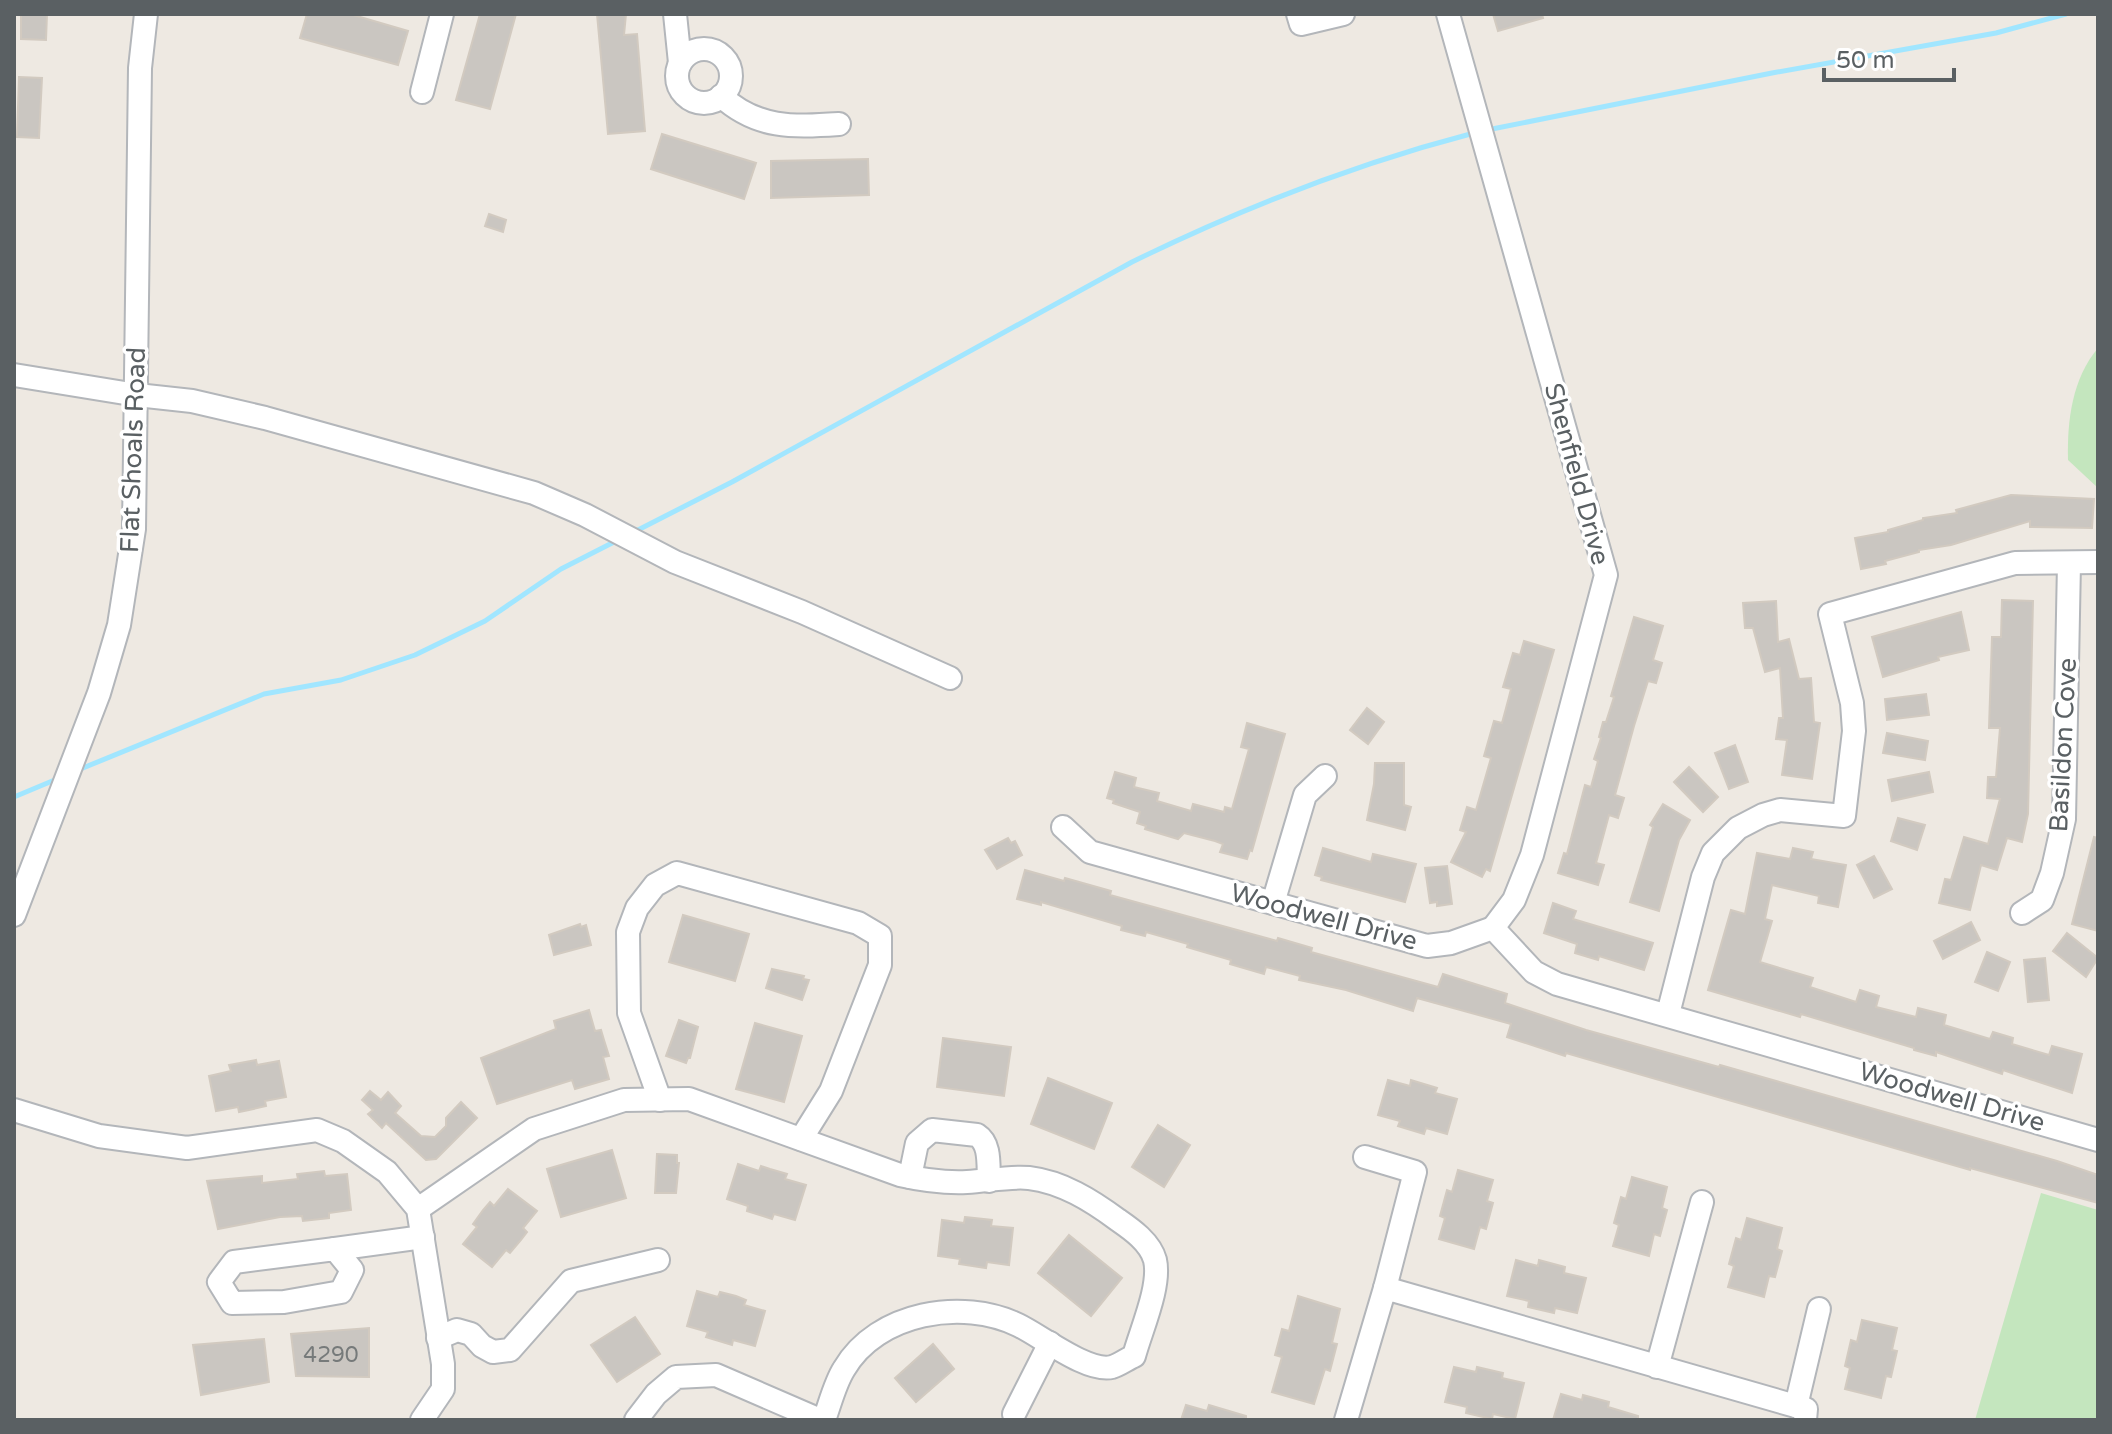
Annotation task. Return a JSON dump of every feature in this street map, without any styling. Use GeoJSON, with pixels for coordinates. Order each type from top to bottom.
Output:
{"type":"FeatureCollection","features":[{"type":"Feature","properties":{"kind":"street","name":"Flat Shoals Road"},"geometry":{"type":"LineString","coordinates":[[14,915],[99,693],[119,625],[134,529],[140,68],[146,14]]}},
{"type":"Feature","properties":{"kind":"street"},"geometry":{"type":"LineString","coordinates":[[422,92],[442,14]]}},
{"type":"Feature","properties":{"kind":"street"},"geometry":{"type":"LineString","coordinates":[[675,14],[680,63],[677,81],[687,97],[704,103],[721,96],[726,90],[730,74],[718,53],[702,49],[686,56],[680,63]]}},
{"type":"Feature","properties":{"kind":"street"},"geometry":{"type":"LineString","coordinates":[[1298,14],[1301,24],[1343,14]]}},
{"type":"Feature","properties":{"kind":"street","name":"Shenfield Drive"},"geometry":{"type":"LineString","coordinates":[[1448,14],[1606,575],[1532,855],[1514,900],[1493,928]]}},
{"type":"Feature","properties":{"kind":"street"},"geometry":{"type":"LineString","coordinates":[[721,96],[751,118],[794,127],[839,124]]}},
{"type":"Feature","properties":{"kind":"street"},"geometry":{"type":"LineString","coordinates":[[14,375],[192,401],[265,418],[534,493],[585,515],[675,562],[802,612],[950,678]]}},
{"type":"Feature","properties":{"kind":"street"},"geometry":{"type":"LineString","coordinates":[[1668,1014],[1703,877],[1713,853],[1738,828],[1780,810],[1844,816],[1854,731],[1852,703],[1830,614],[2015,563],[2098,562]]}},
{"type":"Feature","properties":{"kind":"street","name":"Basildon Cove"},"geometry":{"type":"LineString","coordinates":[[2022,913],[2042,900],[2052,873],[2064,819],[2069,563]]}},
{"type":"Feature","properties":{"kind":"street"},"geometry":{"type":"LineString","coordinates":[[1273,903],[1305,795],[1325,776]]}},
{"type":"Feature","properties":{"kind":"street","name":"Woodwell Drive"},"geometry":{"type":"LineString","coordinates":[[1063,827],[1090,852],[1427,946],[1451,943],[1493,928],[1534,972],[1557,984],[2098,1140]]}},
{"type":"Feature","properties":{"kind":"street"},"geometry":{"type":"LineString","coordinates":[[660,1100],[629,1013],[628,932],[637,908],[655,885],[677,873],[858,923],[880,936],[880,965],[831,1091],[801,1139]]}},
{"type":"Feature","properties":{"kind":"street"},"geometry":{"type":"LineString","coordinates":[[418,1209],[534,1129],[624,1100],[689,1099],[910,1177],[932,1181],[1030,1178],[1068,1189],[1133,1230],[1149,1247],[1155,1260],[1155,1279],[1134,1356],[1110,1368],[1085,1363],[1017,1324],[995,1316],[944,1312],[895,1324],[860,1349],[843,1369],[822,1420],[716,1375],[676,1377],[656,1394],[636,1420]]}},
{"type":"Feature","properties":{"kind":"street"},"geometry":{"type":"LineString","coordinates":[[14,1110],[99,1136],[187,1148],[317,1130],[343,1141],[387,1172],[418,1209],[443,1364],[443,1389],[422,1420]]}},
{"type":"Feature","properties":{"kind":"street"},"geometry":{"type":"LineString","coordinates":[[910,1177],[917,1143],[932,1130],[977,1135],[982,1139],[987,1150],[989,1181]]}},
{"type":"Feature","properties":{"kind":"street"},"geometry":{"type":"LineString","coordinates":[[1346,1420],[1415,1172],[1365,1157]]}},
{"type":"Feature","properties":{"kind":"street"},"geometry":{"type":"LineString","coordinates":[[1657,1367],[1702,1202]]}},
{"type":"Feature","properties":{"kind":"street"},"geometry":{"type":"LineString","coordinates":[[335,1249],[352,1270],[341,1292],[284,1302],[232,1303],[219,1282],[234,1262],[423,1237]]}},
{"type":"Feature","properties":{"kind":"street"},"geometry":{"type":"LineString","coordinates":[[438,1338],[457,1330],[471,1334],[493,1352],[510,1350],[571,1281],[658,1260]]}},
{"type":"Feature","properties":{"kind":"street"},"geometry":{"type":"LineString","coordinates":[[1385,1288],[1657,1367],[1801,1413],[1819,1309]]}},
{"type":"Feature","properties":{"kind":"street"},"geometry":{"type":"LineString","coordinates":[[1014,1414],[1050,1343]]}},
{"type":"Feature","properties":{"kind":"green space"},"geometry":{"type":"Polygon","coordinates":[[[2098,348],[2098,488],[2068,460],[2068,445],[2070,416],[2077,387],[2098,348]]]}},
{"type":"Feature","properties":{"kind":"green space"},"geometry":{"type":"Polygon","coordinates":[[[2041,1193],[2098,1210],[2098,1420],[1975,1420],[2041,1193]]]}},
{"type":"Feature","properties":{"kind":"building"},"geometry":{"type":"Polygon","coordinates":[[[21,14],[47,14],[46,40],[21,39],[21,14]]]}},
{"type":"Feature","properties":{"kind":"building"},"geometry":{"type":"Polygon","coordinates":[[[307,14],[350,14],[408,31],[398,65],[300,38],[307,14]]]}},
{"type":"Feature","properties":{"kind":"building"},"geometry":{"type":"Polygon","coordinates":[[[480,14],[516,14],[490,109],[456,100],[480,14]]]}},
{"type":"Feature","properties":{"kind":"building"},"geometry":{"type":"Polygon","coordinates":[[[597,14],[626,14],[624,35],[637,34],[645,131],[608,134],[597,14]]]}},
{"type":"Feature","properties":{"kind":"building"},"geometry":{"type":"Polygon","coordinates":[[[1493,14],[1542,14],[1543,18],[1498,31],[1493,14]]]}},
{"type":"Feature","properties":{"kind":"building"},"geometry":{"type":"Polygon","coordinates":[[[19,77],[42,78],[39,138],[17,137],[19,77]]]}},
{"type":"Feature","properties":{"kind":"building"},"geometry":{"type":"Polygon","coordinates":[[[662,134],[756,163],[744,199],[651,169],[662,134]]]}},
{"type":"Feature","properties":{"kind":"building"},"geometry":{"type":"Polygon","coordinates":[[[868,159],[869,195],[771,198],[771,161],[868,159]]]}},
{"type":"Feature","properties":{"kind":"building"},"geometry":{"type":"Polygon","coordinates":[[[489,214],[506,220],[503,232],[485,226],[489,214]]]}},
{"type":"Feature","properties":{"kind":"building"},"geometry":{"type":"Polygon","coordinates":[[[2011,495],[2094,499],[2092,528],[2030,527],[2030,521],[1951,545],[1919,550],[1885,561],[1886,564],[1861,569],[1855,538],[1888,532],[1923,518],[1957,513],[1956,510],[2011,495]]]}},
{"type":"Feature","properties":{"kind":"building"},"geometry":{"type":"Polygon","coordinates":[[[2002,600],[2033,601],[2028,814],[2022,842],[2007,838],[1997,870],[1981,865],[1970,910],[1939,903],[1945,879],[1951,880],[1964,837],[1988,844],[2000,799],[1987,798],[1988,777],[1996,777],[2000,728],[1989,728],[1992,637],[2001,637],[2002,600]]]}},
{"type":"Feature","properties":{"kind":"building"},"geometry":{"type":"Polygon","coordinates":[[[1776,601],[1778,642],[1789,639],[1799,679],[1811,678],[1814,722],[1820,723],[1812,779],[1782,775],[1787,740],[1776,739],[1779,718],[1783,718],[1780,668],[1765,672],[1753,628],[1745,628],[1743,603],[1776,601]]]}},
{"type":"Feature","properties":{"kind":"building"},"geometry":{"type":"Polygon","coordinates":[[[1961,612],[1969,650],[1938,657],[1939,660],[1883,677],[1872,637],[1961,612]]]}},
{"type":"Feature","properties":{"kind":"building"},"geometry":{"type":"Polygon","coordinates":[[[1634,617],[1663,626],[1653,660],[1662,663],[1656,683],[1648,681],[1634,726],[1615,795],[1624,798],[1618,818],[1609,815],[1596,863],[1604,865],[1598,885],[1558,873],[1564,853],[1567,854],[1585,785],[1591,787],[1598,761],[1594,759],[1599,737],[1614,697],[1611,696],[1634,617]]]}},
{"type":"Feature","properties":{"kind":"building"},"geometry":{"type":"Polygon","coordinates":[[[1524,641],[1554,650],[1490,871],[1486,869],[1482,877],[1451,862],[1466,832],[1460,830],[1467,807],[1476,810],[1491,758],[1484,756],[1494,721],[1502,723],[1511,689],[1503,687],[1513,653],[1520,655],[1524,641]]]}},
{"type":"Feature","properties":{"kind":"building"},"geometry":{"type":"Polygon","coordinates":[[[1926,694],[1929,715],[1887,720],[1885,699],[1926,694]]]}},
{"type":"Feature","properties":{"kind":"building"},"geometry":{"type":"Polygon","coordinates":[[[1367,708],[1384,722],[1368,744],[1350,730],[1367,708]]]}},
{"type":"Feature","properties":{"kind":"building"},"geometry":{"type":"Polygon","coordinates":[[[1247,723],[1285,734],[1252,851],[1247,859],[1220,852],[1223,844],[1215,841],[1184,833],[1178,839],[1145,829],[1146,826],[1137,823],[1140,812],[1107,798],[1115,772],[1136,778],[1134,787],[1159,793],[1157,801],[1191,811],[1193,804],[1224,812],[1225,807],[1232,809],[1249,749],[1241,747],[1247,723]]]}},
{"type":"Feature","properties":{"kind":"building"},"geometry":{"type":"Polygon","coordinates":[[[1887,733],[1928,741],[1925,760],[1883,753],[1887,733]]]}},
{"type":"Feature","properties":{"kind":"building"},"geometry":{"type":"Polygon","coordinates":[[[1735,745],[1748,782],[1729,789],[1715,753],[1735,745]]]}},
{"type":"Feature","properties":{"kind":"building"},"geometry":{"type":"Polygon","coordinates":[[[1375,763],[1404,763],[1404,805],[1411,807],[1405,830],[1367,820],[1375,763]]]}},
{"type":"Feature","properties":{"kind":"building"},"geometry":{"type":"Polygon","coordinates":[[[1689,767],[1718,797],[1703,812],[1674,782],[1689,767]]]}},
{"type":"Feature","properties":{"kind":"building"},"geometry":{"type":"Polygon","coordinates":[[[1929,772],[1933,792],[1892,801],[1888,780],[1929,772]]]}},
{"type":"Feature","properties":{"kind":"building"},"geometry":{"type":"Polygon","coordinates":[[[1663,804],[1690,820],[1679,840],[1659,911],[1630,902],[1653,827],[1650,825],[1663,804]]]}},
{"type":"Feature","properties":{"kind":"building"},"geometry":{"type":"Polygon","coordinates":[[[1898,818],[1925,825],[1917,850],[1891,841],[1898,818]]]}},
{"type":"Feature","properties":{"kind":"building"},"geometry":{"type":"Polygon","coordinates":[[[2094,837],[2098,838],[2098,931],[2072,924],[2094,837]]]}},
{"type":"Feature","properties":{"kind":"building"},"geometry":{"type":"Polygon","coordinates":[[[1008,838],[1011,843],[1015,841],[1022,855],[997,869],[985,850],[1008,838]]]}},
{"type":"Feature","properties":{"kind":"building"},"geometry":{"type":"Polygon","coordinates":[[[1323,848],[1371,862],[1373,854],[1416,864],[1405,902],[1321,880],[1322,877],[1315,875],[1323,848]]]}},
{"type":"Feature","properties":{"kind":"building"},"geometry":{"type":"Polygon","coordinates":[[[1793,848],[1813,852],[1811,859],[1846,865],[1838,907],[1818,903],[1819,896],[1772,885],[1765,919],[1772,921],[1760,962],[1813,978],[1810,987],[1856,1002],[1860,990],[1879,996],[1876,1007],[1916,1017],[1918,1008],[1946,1015],[1944,1025],[1990,1039],[1993,1032],[2013,1038],[2012,1044],[2049,1055],[2052,1046],[2082,1054],[2072,1093],[2003,1070],[2002,1074],[1936,1052],[1936,1056],[1801,1014],[1800,1017],[1708,990],[1731,910],[1745,914],[1757,853],[1790,859],[1793,848]]]}},
{"type":"Feature","properties":{"kind":"building"},"geometry":{"type":"Polygon","coordinates":[[[1874,856],[1892,889],[1874,898],[1857,865],[1874,856]]]}},
{"type":"Feature","properties":{"kind":"building"},"geometry":{"type":"Polygon","coordinates":[[[1447,866],[1452,904],[1437,906],[1437,902],[1430,903],[1425,868],[1447,866]]]}},
{"type":"Feature","properties":{"kind":"building"},"geometry":{"type":"Polygon","coordinates":[[[1025,870],[1064,881],[1065,878],[1111,891],[1110,895],[1277,941],[1278,938],[1312,948],[1311,952],[1438,987],[1443,974],[1507,994],[1505,1003],[1586,1030],[2057,1161],[2098,1175],[2098,1203],[1970,1170],[1566,1053],[1565,1056],[1507,1037],[1511,1024],[1417,998],[1413,1011],[1346,990],[1299,980],[1300,976],[1266,967],[1264,974],[1230,964],[1231,960],[1187,947],[1188,944],[1146,932],[1145,936],[1121,930],[1122,926],[1041,902],[1041,905],[1017,899],[1025,870]]]}},
{"type":"Feature","properties":{"kind":"building"},"geometry":{"type":"Polygon","coordinates":[[[1553,903],[1576,911],[1573,919],[1653,943],[1644,970],[1599,956],[1598,960],[1575,953],[1577,944],[1544,933],[1553,903]]]}},
{"type":"Feature","properties":{"kind":"building"},"geometry":{"type":"Polygon","coordinates":[[[683,915],[749,934],[735,981],[669,962],[683,915]]]}},
{"type":"Feature","properties":{"kind":"building"},"geometry":{"type":"Polygon","coordinates":[[[1971,922],[1980,940],[1943,959],[1934,941],[1971,922]]]}},
{"type":"Feature","properties":{"kind":"building"},"geometry":{"type":"Polygon","coordinates":[[[580,924],[581,927],[586,925],[591,945],[554,955],[549,935],[580,924]]]}},
{"type":"Feature","properties":{"kind":"building"},"geometry":{"type":"Polygon","coordinates":[[[2067,933],[2098,958],[2086,977],[2053,951],[2067,933]]]}},
{"type":"Feature","properties":{"kind":"building"},"geometry":{"type":"Polygon","coordinates":[[[1987,952],[2010,962],[1998,991],[1975,982],[1987,952]]]}},
{"type":"Feature","properties":{"kind":"building"},"geometry":{"type":"Polygon","coordinates":[[[2045,958],[2049,1000],[2028,1002],[2024,960],[2045,958]]]}},
{"type":"Feature","properties":{"kind":"building"},"geometry":{"type":"Polygon","coordinates":[[[772,969],[804,976],[803,979],[809,980],[802,1000],[766,988],[772,969]]]}},
{"type":"Feature","properties":{"kind":"building"},"geometry":{"type":"Polygon","coordinates":[[[589,1010],[595,1031],[601,1030],[609,1056],[603,1057],[609,1079],[575,1089],[572,1080],[497,1104],[481,1058],[556,1029],[554,1021],[589,1010]]]}},
{"type":"Feature","properties":{"kind":"building"},"geometry":{"type":"Polygon","coordinates":[[[679,1020],[698,1027],[686,1063],[666,1056],[679,1020]]]}},
{"type":"Feature","properties":{"kind":"building"},"geometry":{"type":"Polygon","coordinates":[[[755,1023],[802,1036],[784,1102],[736,1089],[755,1023]]]}},
{"type":"Feature","properties":{"kind":"building"},"geometry":{"type":"Polygon","coordinates":[[[943,1038],[1011,1047],[1004,1096],[937,1087],[943,1038]]]}},
{"type":"Feature","properties":{"kind":"building"},"geometry":{"type":"Polygon","coordinates":[[[256,1060],[257,1065],[279,1061],[286,1097],[265,1101],[266,1106],[239,1112],[238,1107],[216,1111],[209,1076],[231,1071],[229,1065],[256,1060]]]}},
{"type":"Feature","properties":{"kind":"building"},"geometry":{"type":"Polygon","coordinates":[[[1048,1078],[1112,1103],[1094,1149],[1031,1124],[1048,1078]]]}},
{"type":"Feature","properties":{"kind":"building"},"geometry":{"type":"Polygon","coordinates":[[[1388,1080],[1410,1086],[1411,1080],[1437,1088],[1435,1093],[1457,1099],[1447,1134],[1426,1128],[1424,1134],[1398,1126],[1400,1121],[1378,1115],[1388,1080]]]}},
{"type":"Feature","properties":{"kind":"building"},"geometry":{"type":"Polygon","coordinates":[[[370,1091],[381,1100],[388,1092],[401,1106],[395,1113],[421,1136],[435,1137],[446,1126],[446,1118],[461,1102],[477,1118],[436,1159],[426,1160],[386,1123],[382,1128],[368,1114],[373,1110],[362,1100],[370,1091]]]}},
{"type":"Feature","properties":{"kind":"building"},"geometry":{"type":"Polygon","coordinates":[[[1158,1125],[1190,1145],[1164,1187],[1132,1167],[1158,1125]]]}},
{"type":"Feature","properties":{"kind":"building"},"geometry":{"type":"Polygon","coordinates":[[[612,1150],[626,1198],[561,1217],[547,1169],[612,1150]]]}},
{"type":"Feature","properties":{"kind":"building"},"geometry":{"type":"Polygon","coordinates":[[[657,1154],[677,1155],[676,1193],[655,1193],[657,1154]]]}},
{"type":"Feature","properties":{"kind":"building"},"geometry":{"type":"Polygon","coordinates":[[[738,1164],[759,1171],[761,1166],[787,1174],[785,1179],[806,1185],[795,1220],[774,1214],[772,1219],[747,1211],[748,1206],[727,1199],[738,1164]]]}},
{"type":"Feature","properties":{"kind":"building"},"geometry":{"type":"Polygon","coordinates":[[[1458,1170],[1493,1180],[1487,1201],[1493,1203],[1486,1229],[1480,1227],[1474,1249],[1439,1239],[1445,1218],[1440,1216],[1447,1190],[1452,1192],[1458,1170]]]}},
{"type":"Feature","properties":{"kind":"building"},"geometry":{"type":"Polygon","coordinates":[[[324,1171],[325,1176],[347,1174],[351,1210],[329,1213],[329,1218],[303,1221],[302,1216],[280,1217],[218,1229],[207,1181],[262,1176],[262,1183],[298,1179],[297,1174],[324,1171]]]}},
{"type":"Feature","properties":{"kind":"building"},"geometry":{"type":"Polygon","coordinates":[[[1632,1177],[1667,1187],[1662,1208],[1667,1210],[1660,1236],[1654,1234],[1649,1256],[1613,1246],[1619,1225],[1614,1223],[1621,1197],[1626,1199],[1632,1177]]]}},
{"type":"Feature","properties":{"kind":"building"},"geometry":{"type":"Polygon","coordinates":[[[508,1189],[537,1211],[523,1228],[527,1232],[521,1240],[510,1253],[506,1250],[492,1267],[463,1244],[477,1227],[473,1224],[483,1210],[490,1202],[494,1206],[508,1189]]]}},
{"type":"Feature","properties":{"kind":"building"},"geometry":{"type":"Polygon","coordinates":[[[965,1217],[992,1220],[991,1226],[1013,1228],[1009,1265],[987,1262],[986,1268],[959,1264],[960,1259],[938,1256],[942,1220],[964,1223],[965,1217]]]}},
{"type":"Feature","properties":{"kind":"building"},"geometry":{"type":"Polygon","coordinates":[[[1747,1218],[1782,1228],[1777,1249],[1782,1251],[1775,1277],[1769,1276],[1764,1297],[1728,1287],[1734,1266],[1729,1264],[1736,1238],[1741,1240],[1747,1218]]]}},
{"type":"Feature","properties":{"kind":"building"},"geometry":{"type":"Polygon","coordinates":[[[1069,1235],[1122,1278],[1091,1316],[1038,1273],[1069,1235]]]}},
{"type":"Feature","properties":{"kind":"building"},"geometry":{"type":"Polygon","coordinates":[[[1516,1260],[1538,1266],[1539,1260],[1565,1267],[1564,1273],[1586,1278],[1577,1313],[1555,1308],[1554,1313],[1528,1307],[1529,1301],[1507,1296],[1516,1260]]]}},
{"type":"Feature","properties":{"kind":"building"},"geometry":{"type":"Polygon","coordinates":[[[697,1291],[718,1297],[720,1292],[736,1296],[746,1300],[744,1305],[765,1311],[755,1346],[733,1340],[732,1345],[706,1337],[708,1332],[687,1326],[697,1291]]]}},
{"type":"Feature","properties":{"kind":"building"},"geometry":{"type":"Polygon","coordinates":[[[1298,1296],[1340,1309],[1332,1343],[1337,1344],[1330,1371],[1325,1369],[1314,1404],[1272,1392],[1282,1357],[1275,1355],[1282,1329],[1289,1331],[1298,1296]]]}},
{"type":"Feature","properties":{"kind":"building"},"geometry":{"type":"Polygon","coordinates":[[[635,1317],[660,1354],[617,1382],[591,1345],[635,1317]]]}},
{"type":"Feature","properties":{"kind":"building"},"geometry":{"type":"Polygon","coordinates":[[[1862,1320],[1897,1328],[1892,1350],[1897,1351],[1891,1377],[1886,1376],[1881,1398],[1845,1389],[1850,1368],[1845,1366],[1851,1340],[1857,1342],[1862,1320]]]}},
{"type":"Feature","properties":{"kind":"building"},"geometry":{"type":"Polygon","coordinates":[[[369,1328],[369,1377],[296,1376],[291,1334],[369,1328]]]}},
{"type":"Feature","properties":{"kind":"building"},"geometry":{"type":"Polygon","coordinates":[[[264,1339],[269,1382],[201,1395],[193,1345],[264,1339]]]}},
{"type":"Feature","properties":{"kind":"building"},"geometry":{"type":"Polygon","coordinates":[[[933,1344],[954,1369],[916,1402],[895,1378],[933,1344]]]}},
{"type":"Feature","properties":{"kind":"building"},"geometry":{"type":"Polygon","coordinates":[[[1454,1367],[1476,1372],[1477,1367],[1503,1373],[1502,1378],[1524,1383],[1515,1419],[1493,1414],[1492,1419],[1466,1413],[1467,1407],[1445,1402],[1454,1367]]]}},
{"type":"Feature","properties":{"kind":"building"},"geometry":{"type":"Polygon","coordinates":[[[1561,1394],[1582,1400],[1583,1395],[1609,1402],[1608,1407],[1638,1416],[1638,1420],[1553,1420],[1561,1394]]]}},
{"type":"Feature","properties":{"kind":"building"},"geometry":{"type":"Polygon","coordinates":[[[1186,1405],[1207,1411],[1209,1405],[1246,1416],[1246,1420],[1181,1420],[1186,1405]]]}},
{"type":"Feature","properties":{"kind":"waterway"},"geometry":{"type":"LineString","coordinates":[[1487,130],[1772,73],[1996,33],[2066,14]]}},
{"type":"Feature","properties":{"kind":"waterway"},"geometry":{"type":"LineString","coordinates":[[632,533],[732,482],[1173,242],[1342,173],[1474,133]]}},
{"type":"Feature","properties":{"kind":"waterway"},"geometry":{"type":"LineString","coordinates":[[78,770],[264,694],[341,680],[415,655],[485,621],[561,569],[616,541]]}},
{"type":"Feature","properties":{"kind":"waterway"},"geometry":{"type":"LineString","coordinates":[[14,797],[57,779]]}}]}
